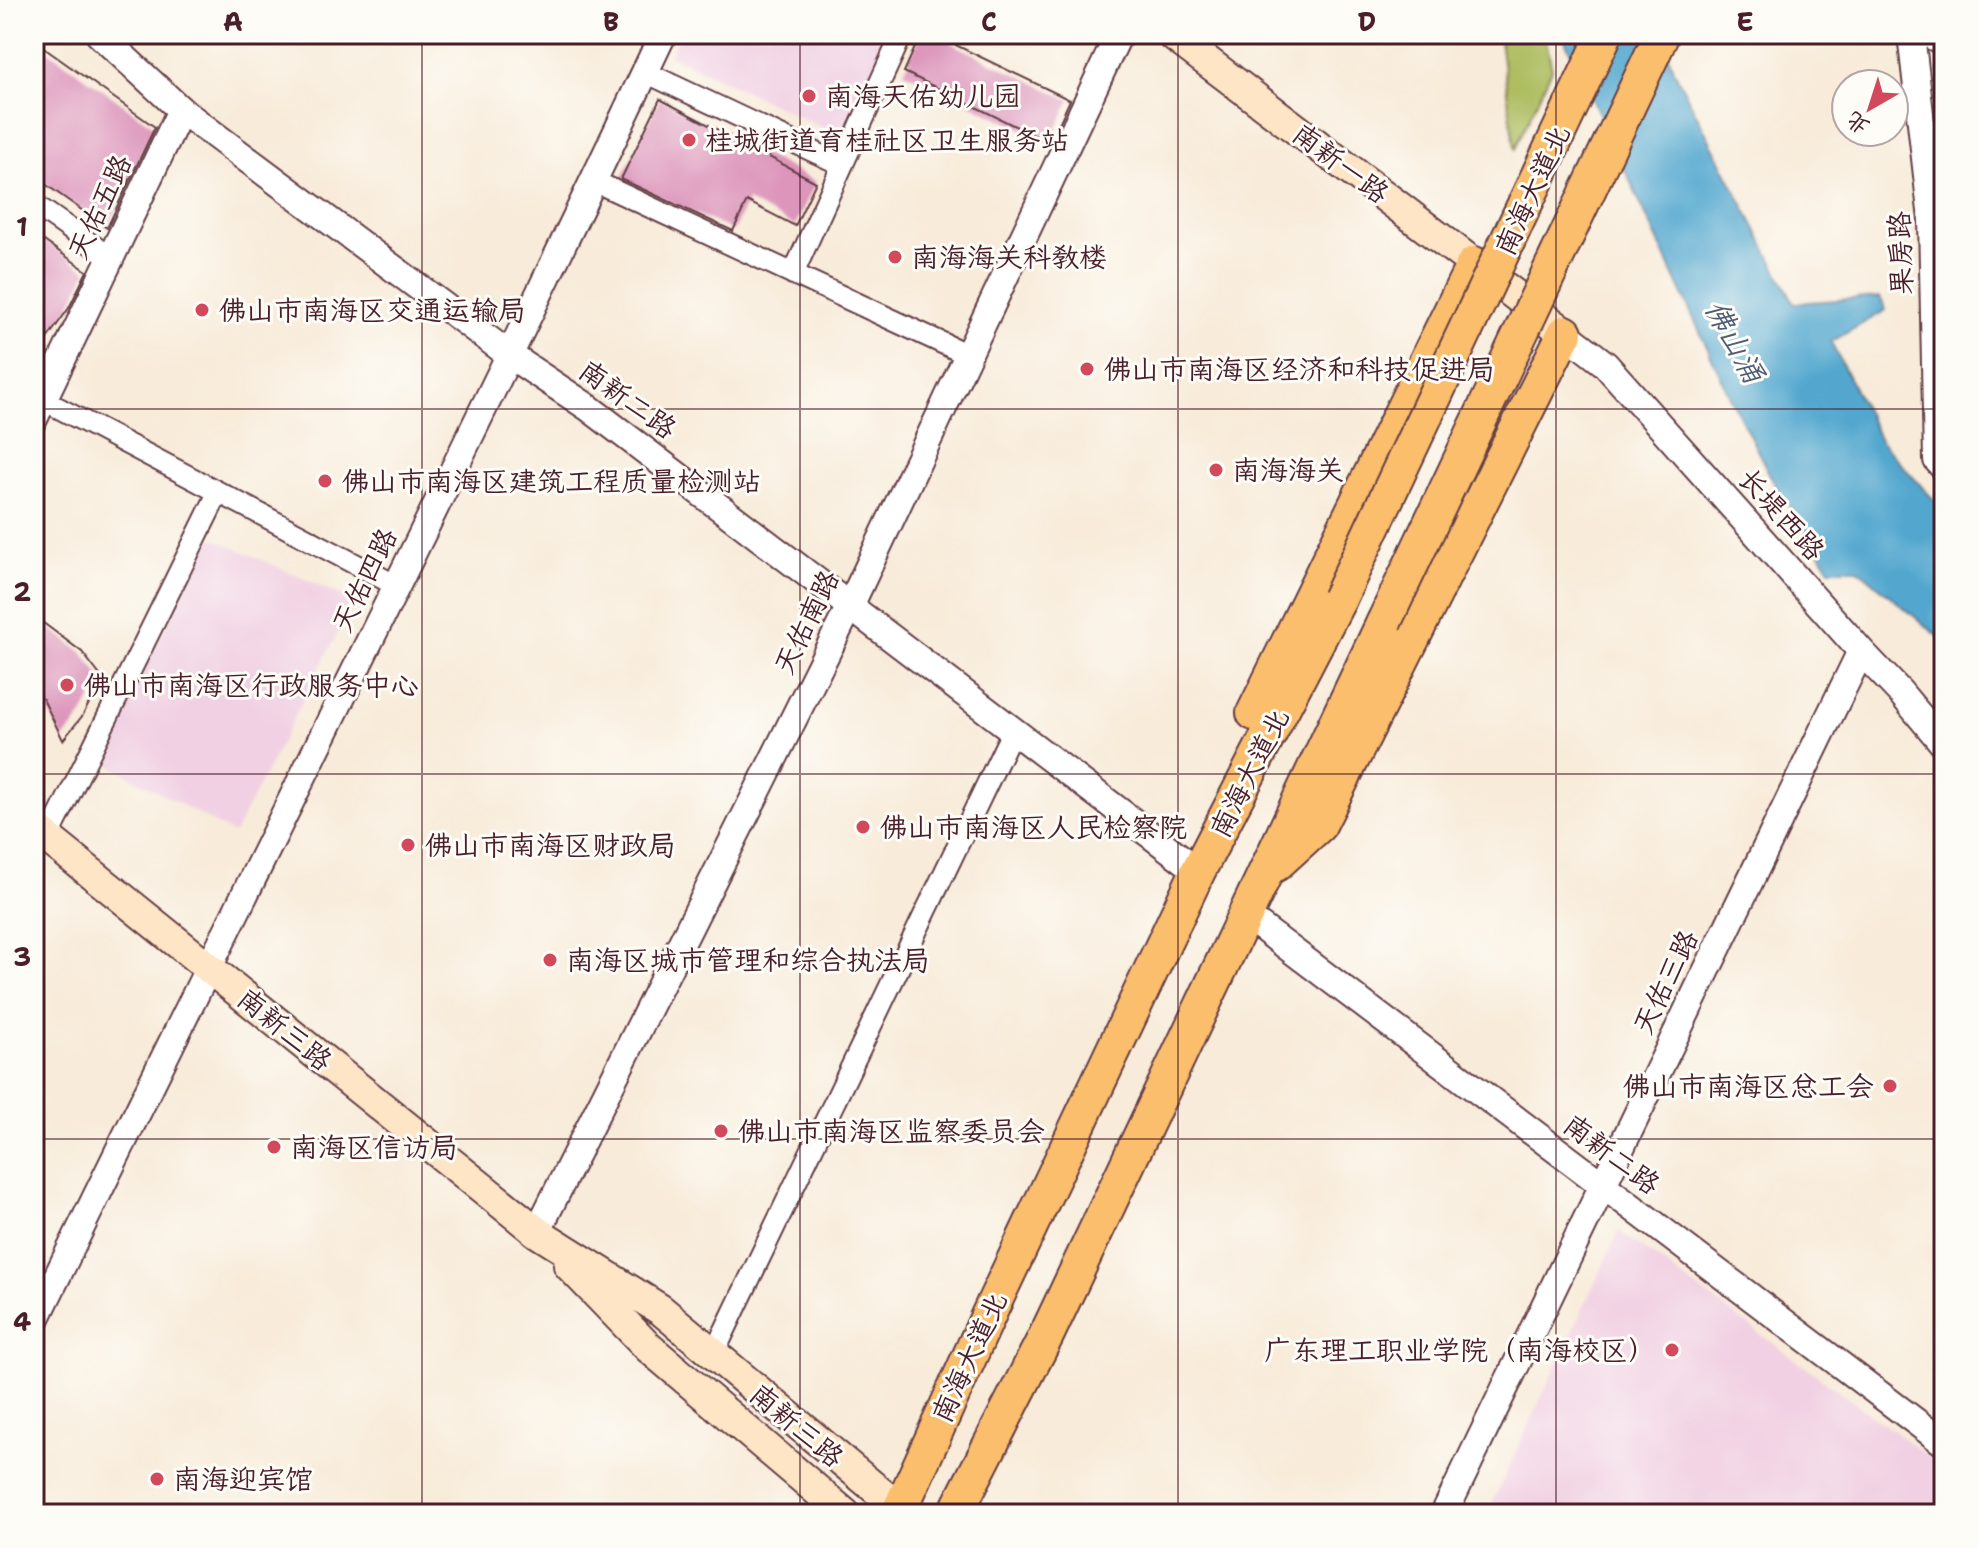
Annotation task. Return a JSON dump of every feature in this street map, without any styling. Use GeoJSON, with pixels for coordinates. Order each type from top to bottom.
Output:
{"type":"FeatureCollection","features":[{"type":"Feature","properties":{"kind":"highway","name":"南海大道北"},"geometry":{"type":"LineString","coordinates":[[901,1513],[993,1305],[1198,871],[1339,599],[1605,34]]}},
{"type":"Feature","properties":{"kind":"highway","name":"南海大道北"},"geometry":{"type":"LineString","coordinates":[[955,1514],[1047,1334],[1662,34]]}},
{"type":"Feature","properties":{"kind":"highway"},"geometry":{"type":"LineString","coordinates":[[1231,808],[1234,754],[1474,264]]}},
{"type":"Feature","properties":{"kind":"highway"},"geometry":{"type":"LineString","coordinates":[[1261,878],[1319,825],[1565,333]]}},
{"type":"Feature","properties":{"kind":"main road","name":"南新一路"},"geometry":{"type":"LineString","coordinates":[[1171,34],[1565,333]]}},
{"type":"Feature","properties":{"kind":"main road","name":"南新三路"},"geometry":{"type":"LineString","coordinates":[[41,833],[537,1232],[661,1310],[901,1513]]}},
{"type":"Feature","properties":{"kind":"main road","name":"南新三路"},"geometry":{"type":"LineString","coordinates":[[537,1232],[648,1347],[845,1514]]}},
{"type":"Feature","properties":{"kind":"street","name":"南新二路"},"geometry":{"type":"LineString","coordinates":[[99,34],[181,110],[511,356],[589,408],[1198,871]]}},
{"type":"Feature","properties":{"kind":"street","name":"天佑四路"},"geometry":{"type":"LineString","coordinates":[[34,1324],[207,967],[511,356],[663,34]]}},
{"type":"Feature","properties":{"kind":"street"},"geometry":{"type":"LineString","coordinates":[[793,274],[902,34]]}},
{"type":"Feature","properties":{"kind":"street","name":"天佑南路"},"geometry":{"type":"LineString","coordinates":[[537,1232],[850,606],[1119,34]]}},
{"type":"Feature","properties":{"kind":"street","name":"果房路"},"geometry":{"type":"LineString","coordinates":[[1911,34],[1932,220],[1937,460],[1944,468]]}},
{"type":"Feature","properties":{"kind":"street"},"geometry":{"type":"LineString","coordinates":[[1929,34],[1944,43]]}},
{"type":"Feature","properties":{"kind":"street"},"geometry":{"type":"LineString","coordinates":[[645,72],[842,165]]}},
{"type":"Feature","properties":{"kind":"street","name":"天佑五路"},"geometry":{"type":"LineString","coordinates":[[37,405],[181,110]]}},
{"type":"Feature","properties":{"kind":"street"},"geometry":{"type":"LineString","coordinates":[[594,181],[968,355]]}},
{"type":"Feature","properties":{"kind":"street"},"geometry":{"type":"LineString","coordinates":[[34,204],[111,258]]}},
{"type":"Feature","properties":{"kind":"street","name":"长堤西路"},"geometry":{"type":"LineString","coordinates":[[1565,333],[1605,364],[1944,745]]}},
{"type":"Feature","properties":{"kind":"street"},"geometry":{"type":"LineString","coordinates":[[37,405],[218,493],[397,586]]}},
{"type":"Feature","properties":{"kind":"street"},"geometry":{"type":"LineString","coordinates":[[41,833],[218,493]]}},
{"type":"Feature","properties":{"kind":"street","name":"天佑三路"},"geometry":{"type":"LineString","coordinates":[[1444,1514],[1861,651]]}},
{"type":"Feature","properties":{"kind":"street"},"geometry":{"type":"LineString","coordinates":[[713,1355],[1013,730]]}},
{"type":"Feature","properties":{"kind":"street","name":"南新二路"},"geometry":{"type":"LineString","coordinates":[[1244,914],[1944,1443]]}},
{"type":"Feature","properties":{"kind":"shaded area","name":"南海天佑幼儿园"},"geometry":{"type":"Polygon","coordinates":[[[680,34],[873,34],[888,42],[842,137],[670,55],[680,34]]]}},
{"type":"Feature","properties":{"kind":"shaded area"},"geometry":{"type":"Polygon","coordinates":[[[211,537],[354,601],[234,834],[99,759],[211,537]]]}},
{"type":"Feature","properties":{"kind":"shaded area","name":"广东理工职业学院（南海校区）"},"geometry":{"type":"Polygon","coordinates":[[[1619,1231],[1944,1468],[1944,1494],[1934,1514],[1487,1514],[1619,1231]]]}},
{"type":"Feature","properties":{"kind":"green space"},"geometry":{"type":"Polygon","coordinates":[[[1499,34],[1545,34],[1552,69],[1515,149],[1499,34]]]}},
{"type":"Feature","properties":{"kind":"water","name":"佛山涌"},"geometry":{"type":"Polygon","coordinates":[[[1562,34],[1659,34],[1678,79],[1794,303],[1880,297],[1886,310],[1831,342],[1881,442],[1944,511],[1944,641],[1858,569],[1830,569],[1774,483],[1732,401],[1562,34]]]}},
{"type":"Feature","properties":{"kind":"building"},"geometry":{"type":"Polygon","coordinates":[[[921,34],[933,34],[1070,100],[1050,143],[904,72],[921,34]]]}},
{"type":"Feature","properties":{"kind":"building"},"geometry":{"type":"Polygon","coordinates":[[[34,41],[155,127],[107,228],[34,176],[34,41]]]}},
{"type":"Feature","properties":{"kind":"building","name":"桂城街道育桂社区卫生服务站"},"geometry":{"type":"Polygon","coordinates":[[[660,99],[816,182],[795,226],[747,201],[733,231],[621,179],[660,99]]]}},
{"type":"Feature","properties":{"kind":"building"},"geometry":{"type":"Polygon","coordinates":[[[34,234],[87,271],[69,308],[34,357],[34,234]]]}},
{"type":"Feature","properties":{"kind":"building","name":"佛山市南海区行政服务中心"},"geometry":{"type":"Polygon","coordinates":[[[34,616],[82,652],[102,678],[83,715],[63,740],[43,699],[34,691],[34,616]]]}},
{"type":"Feature","properties":{"kind":"place","name":"南海天佑幼儿园"},"geometry":{"type":"Point","coordinates":[809,96]}},
{"type":"Feature","properties":{"kind":"place","name":"桂城街道育桂社区卫生服务站"},"geometry":{"type":"Point","coordinates":[689,140]}},
{"type":"Feature","properties":{"kind":"place","name":"南海海关科教楼"},"geometry":{"type":"Point","coordinates":[895,257]}},
{"type":"Feature","properties":{"kind":"place","name":"佛山市南海区交通运输局"},"geometry":{"type":"Point","coordinates":[202,310]}},
{"type":"Feature","properties":{"kind":"place","name":"佛山市南海区经济和科技促进局"},"geometry":{"type":"Point","coordinates":[1087,369]}},
{"type":"Feature","properties":{"kind":"place","name":"南海海关"},"geometry":{"type":"Point","coordinates":[1216,470]}},
{"type":"Feature","properties":{"kind":"place","name":"佛山市南海区建筑工程质量检测站"},"geometry":{"type":"Point","coordinates":[325,481]}},
{"type":"Feature","properties":{"kind":"place","name":"佛山市南海区行政服务中心"},"geometry":{"type":"Point","coordinates":[67,685]}},
{"type":"Feature","properties":{"kind":"place","name":"佛山市南海区人民检察院"},"geometry":{"type":"Point","coordinates":[863,827]}},
{"type":"Feature","properties":{"kind":"place","name":"佛山市南海区财政局"},"geometry":{"type":"Point","coordinates":[408,845]}},
{"type":"Feature","properties":{"kind":"place","name":"南海区城市管理和综合执法局"},"geometry":{"type":"Point","coordinates":[550,960]}},
{"type":"Feature","properties":{"kind":"place","name":"佛山市南海区总工会"},"geometry":{"type":"Point","coordinates":[1890,1086]}},
{"type":"Feature","properties":{"kind":"place","name":"佛山市南海区监察委员会"},"geometry":{"type":"Point","coordinates":[721,1131]}},
{"type":"Feature","properties":{"kind":"place","name":"南海区信访局"},"geometry":{"type":"Point","coordinates":[274,1147]}},
{"type":"Feature","properties":{"kind":"place","name":"广东理工职业学院（南海校区）"},"geometry":{"type":"Point","coordinates":[1672,1350]}},
{"type":"Feature","properties":{"kind":"place","name":"南海迎宾馆"},"geometry":{"type":"Point","coordinates":[157,1479]}}]}
